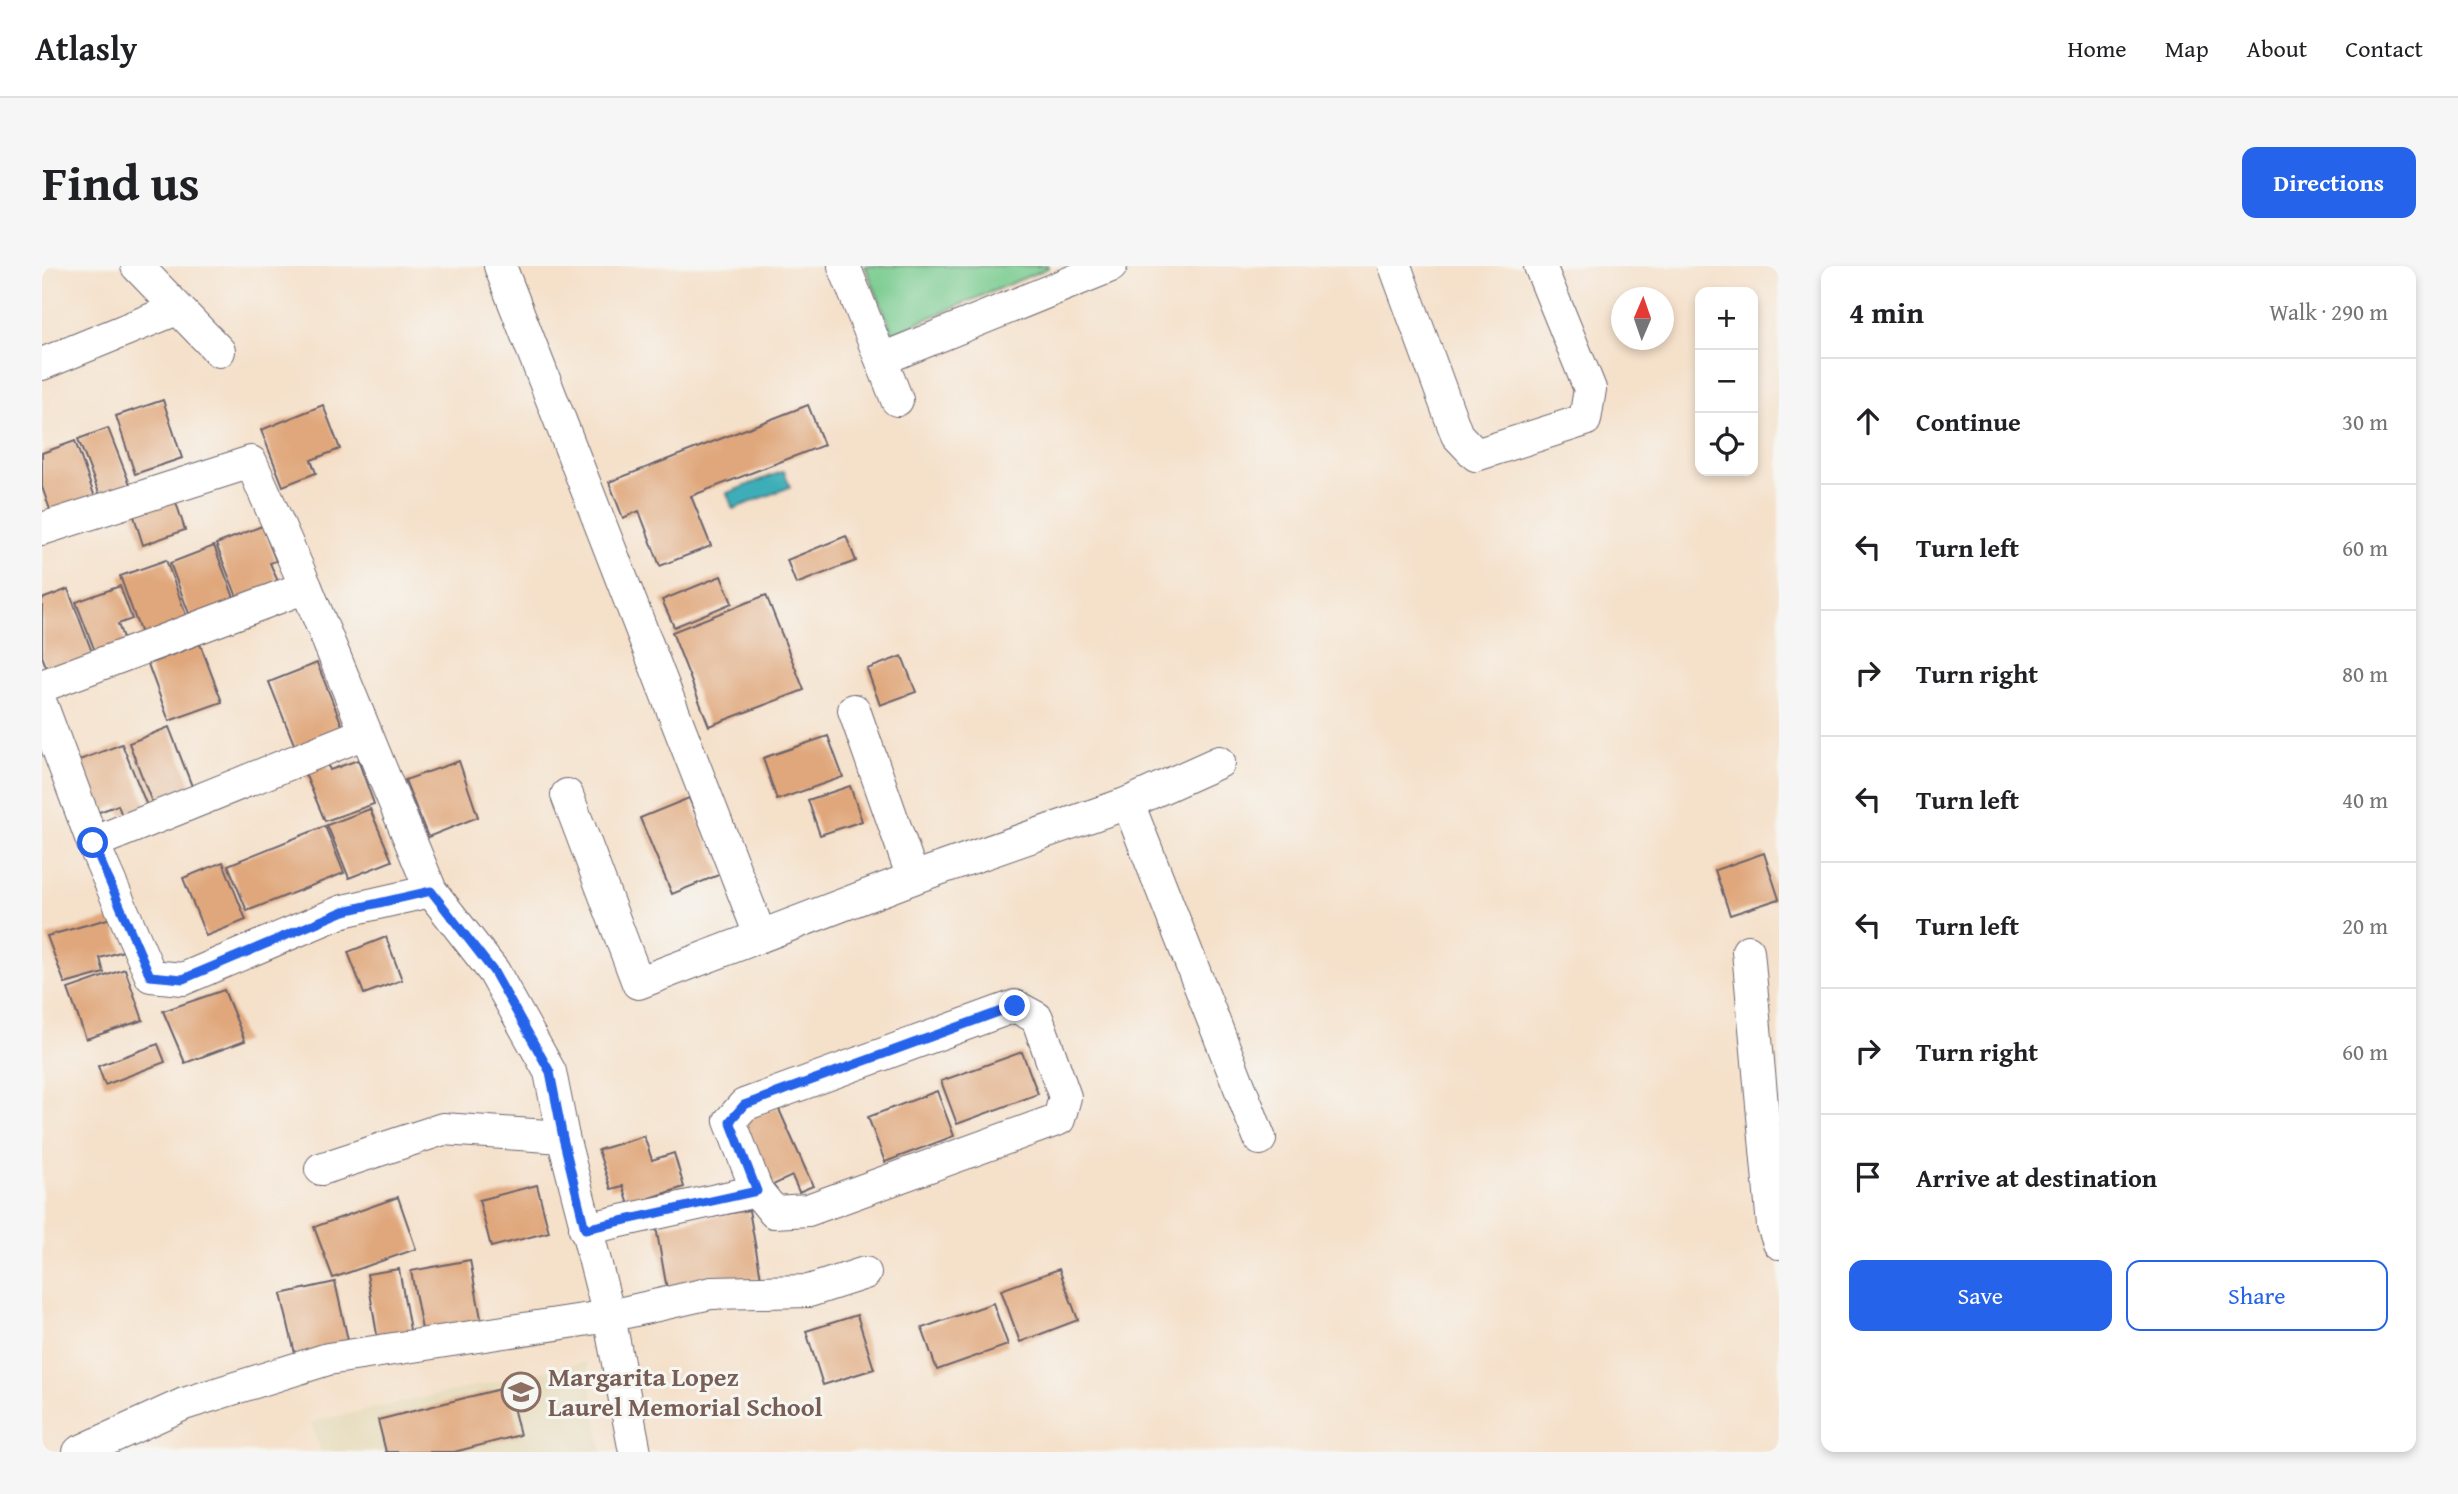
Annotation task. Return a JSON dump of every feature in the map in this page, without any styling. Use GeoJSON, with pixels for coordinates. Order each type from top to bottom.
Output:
{"type":"FeatureCollection","features":[{"type":"Feature","properties":{"kind":"street"},"geometry":{"type":"LineString","coordinates":[[137,266],[219,351]]}},
{"type":"Feature","properties":{"kind":"street"},"geometry":{"type":"LineString","coordinates":[[500,266],[760,935]]}},
{"type":"Feature","properties":{"kind":"street"},"geometry":{"type":"LineString","coordinates":[[844,266],[897,400]]}},
{"type":"Feature","properties":{"kind":"street"},"geometry":{"type":"LineString","coordinates":[[882,359],[1111,266]]}},
{"type":"Feature","properties":{"kind":"street"},"geometry":{"type":"LineString","coordinates":[[1395,266],[1457,435],[1476,455],[1585,420],[1590,390],[1540,266]]}},
{"type":"Feature","properties":{"kind":"street"},"geometry":{"type":"LineString","coordinates":[[42,364],[177,309]]}},
{"type":"Feature","properties":{"kind":"street"},"geometry":{"type":"LineString","coordinates":[[42,529],[251,462],[306,587],[431,891],[494,972],[550,1072],[585,1229],[609,1316],[635,1452]]}},
{"type":"Feature","properties":{"kind":"street"},"geometry":{"type":"LineString","coordinates":[[42,686],[306,587]]}},
{"type":"Feature","properties":{"kind":"street"},"geometry":{"type":"LineString","coordinates":[[42,706],[93,843],[150,976],[183,979],[344,911],[431,891]]}},
{"type":"Feature","properties":{"kind":"street"},"geometry":{"type":"LineString","coordinates":[[854,710],[913,878]]}},
{"type":"Feature","properties":{"kind":"street"},"geometry":{"type":"LineString","coordinates":[[93,843],[365,733]]}},
{"type":"Feature","properties":{"kind":"street"},"geometry":{"type":"LineString","coordinates":[[567,795],[638,983],[913,878],[1128,803],[1219,762]]}},
{"type":"Feature","properties":{"kind":"street"},"geometry":{"type":"LineString","coordinates":[[1128,803],[1259,1139]]}},
{"type":"Feature","properties":{"kind":"street"},"geometry":{"type":"LineString","coordinates":[[1748,951],[1773,1226],[1779,1243]]}},
{"type":"Feature","properties":{"kind":"street"},"geometry":{"type":"LineString","coordinates":[[1015,1006],[1037,1018],[1065,1097],[1059,1119],[808,1210],[775,1212],[757,1191],[730,1121],[744,1105],[1015,1006]]}},
{"type":"Feature","properties":{"kind":"street"},"geometry":{"type":"LineString","coordinates":[[321,1169],[443,1129],[563,1138]]}},
{"type":"Feature","properties":{"kind":"street"},"geometry":{"type":"LineString","coordinates":[[585,1229],[757,1191]]}},
{"type":"Feature","properties":{"kind":"street"},"geometry":{"type":"LineString","coordinates":[[79,1452],[184,1404],[328,1359],[609,1316],[711,1293],[809,1291],[865,1273]]}},
{"type":"Feature","properties":{"kind":"shaded area","name":"Margarita Lopez Laurel Memorial School"},"geometry":{"type":"Polygon","coordinates":[[[587,1362],[602,1452],[321,1452],[311,1422],[587,1362]]]}},
{"type":"Feature","properties":{"kind":"green space"},"geometry":{"type":"Polygon","coordinates":[[[865,266],[1048,266],[1048,268],[893,333],[865,266]]]}},
{"type":"Feature","properties":{"kind":"water"},"geometry":{"type":"Polygon","coordinates":[[[784,471],[790,487],[733,509],[727,493],[784,471]]]}},
{"type":"Feature","properties":{"kind":"building"},"geometry":{"type":"Polygon","coordinates":[[[163,400],[182,458],[135,474],[116,416],[163,400]]]}},
{"type":"Feature","properties":{"kind":"building"},"geometry":{"type":"Polygon","coordinates":[[[323,405],[340,449],[311,460],[316,473],[283,486],[261,430],[323,405]]]}},
{"type":"Feature","properties":{"kind":"building"},"geometry":{"type":"Polygon","coordinates":[[[808,405],[824,445],[691,496],[711,546],[660,566],[639,511],[623,518],[609,482],[808,405]]]}},
{"type":"Feature","properties":{"kind":"building"},"geometry":{"type":"Polygon","coordinates":[[[108,428],[131,487],[101,498],[78,439],[108,428]]]}},
{"type":"Feature","properties":{"kind":"building"},"geometry":{"type":"Polygon","coordinates":[[[75,441],[97,503],[53,518],[42,487],[42,453],[75,441]]]}},
{"type":"Feature","properties":{"kind":"building"},"geometry":{"type":"Polygon","coordinates":[[[174,496],[185,530],[143,545],[132,510],[174,496]]]}},
{"type":"Feature","properties":{"kind":"building"},"geometry":{"type":"Polygon","coordinates":[[[262,526],[276,561],[270,563],[282,591],[241,607],[216,544],[262,526]]]}},
{"type":"Feature","properties":{"kind":"building"},"geometry":{"type":"Polygon","coordinates":[[[846,536],[856,561],[796,584],[787,560],[846,536]]]}},
{"type":"Feature","properties":{"kind":"building"},"geometry":{"type":"Polygon","coordinates":[[[214,546],[238,608],[193,624],[170,563],[214,546]]]}},
{"type":"Feature","properties":{"kind":"building"},"geometry":{"type":"Polygon","coordinates":[[[166,560],[190,626],[144,642],[120,576],[166,560]]]}},
{"type":"Feature","properties":{"kind":"building"},"geometry":{"type":"Polygon","coordinates":[[[721,576],[732,603],[674,627],[662,600],[721,576]]]}},
{"type":"Feature","properties":{"kind":"building"},"geometry":{"type":"Polygon","coordinates":[[[120,586],[132,619],[118,624],[127,649],[98,659],[76,602],[120,586]]]}},
{"type":"Feature","properties":{"kind":"building"},"geometry":{"type":"Polygon","coordinates":[[[68,589],[95,660],[50,677],[42,656],[42,599],[68,589]]]}},
{"type":"Feature","properties":{"kind":"building"},"geometry":{"type":"Polygon","coordinates":[[[766,595],[804,690],[709,726],[672,632],[766,595]]]}},
{"type":"Feature","properties":{"kind":"building"},"geometry":{"type":"Polygon","coordinates":[[[200,644],[222,702],[169,721],[148,664],[200,644]]]}},
{"type":"Feature","properties":{"kind":"building"},"geometry":{"type":"Polygon","coordinates":[[[902,656],[916,692],[880,705],[867,669],[902,656]]]}},
{"type":"Feature","properties":{"kind":"building"},"geometry":{"type":"Polygon","coordinates":[[[317,663],[344,730],[296,749],[269,682],[317,663]]]}},
{"type":"Feature","properties":{"kind":"building"},"geometry":{"type":"Polygon","coordinates":[[[169,727],[193,789],[153,805],[129,743],[169,727]]]}},
{"type":"Feature","properties":{"kind":"building"},"geometry":{"type":"Polygon","coordinates":[[[828,736],[843,777],[777,800],[763,758],[828,736]]]}},
{"type":"Feature","properties":{"kind":"building"},"geometry":{"type":"Polygon","coordinates":[[[122,744],[147,806],[122,816],[118,805],[94,814],[74,762],[122,744]]]}},
{"type":"Feature","properties":{"kind":"building"},"geometry":{"type":"Polygon","coordinates":[[[325,760],[330,770],[358,760],[374,804],[325,821],[303,769],[325,760]]]}},
{"type":"Feature","properties":{"kind":"building"},"geometry":{"type":"Polygon","coordinates":[[[459,761],[478,817],[428,837],[405,780],[459,761]]]}},
{"type":"Feature","properties":{"kind":"building"},"geometry":{"type":"Polygon","coordinates":[[[850,786],[862,821],[820,835],[808,800],[850,786]]]}},
{"type":"Feature","properties":{"kind":"building"},"geometry":{"type":"Polygon","coordinates":[[[689,798],[721,874],[672,894],[640,818],[689,798]]]}},
{"type":"Feature","properties":{"kind":"building"},"geometry":{"type":"Polygon","coordinates":[[[370,809],[392,861],[349,878],[327,825],[370,809]]]}},
{"type":"Feature","properties":{"kind":"building"},"geometry":{"type":"Polygon","coordinates":[[[325,826],[344,873],[247,911],[228,865],[325,826]]]}},
{"type":"Feature","properties":{"kind":"building"},"geometry":{"type":"Polygon","coordinates":[[[1764,853],[1779,899],[1730,915],[1715,870],[1764,853]]]}},
{"type":"Feature","properties":{"kind":"building"},"geometry":{"type":"Polygon","coordinates":[[[223,862],[246,920],[206,936],[183,878],[223,862]]]}},
{"type":"Feature","properties":{"kind":"building"},"geometry":{"type":"Polygon","coordinates":[[[111,918],[123,951],[100,958],[104,973],[65,984],[47,936],[111,918]]]}},
{"type":"Feature","properties":{"kind":"building"},"geometry":{"type":"Polygon","coordinates":[[[386,937],[402,980],[364,994],[348,952],[386,937]]]}},
{"type":"Feature","properties":{"kind":"building"},"geometry":{"type":"Polygon","coordinates":[[[125,969],[143,1020],[86,1039],[68,989],[125,969]]]}},
{"type":"Feature","properties":{"kind":"building"},"geometry":{"type":"Polygon","coordinates":[[[224,990],[245,1041],[185,1063],[163,1011],[224,990]]]}},
{"type":"Feature","properties":{"kind":"building"},"geometry":{"type":"Polygon","coordinates":[[[158,1044],[165,1062],[105,1085],[98,1066],[158,1044]]]}},
{"type":"Feature","properties":{"kind":"building"},"geometry":{"type":"Polygon","coordinates":[[[1022,1052],[1038,1094],[957,1124],[941,1081],[1022,1052]]]}},
{"type":"Feature","properties":{"kind":"building"},"geometry":{"type":"Polygon","coordinates":[[[937,1091],[954,1136],[885,1162],[868,1117],[937,1091]]]}},
{"type":"Feature","properties":{"kind":"building"},"geometry":{"type":"Polygon","coordinates":[[[778,1107],[813,1186],[799,1192],[792,1176],[771,1186],[743,1122],[778,1107]]]}},
{"type":"Feature","properties":{"kind":"building"},"geometry":{"type":"Polygon","coordinates":[[[644,1136],[652,1160],[674,1153],[684,1187],[629,1205],[623,1186],[611,1189],[598,1150],[644,1136]]]}},
{"type":"Feature","properties":{"kind":"building"},"geometry":{"type":"Polygon","coordinates":[[[537,1185],[549,1232],[491,1247],[479,1200],[537,1185]]]}},
{"type":"Feature","properties":{"kind":"building"},"geometry":{"type":"Polygon","coordinates":[[[398,1197],[416,1249],[333,1278],[314,1227],[398,1197]]]}},
{"type":"Feature","properties":{"kind":"building"},"geometry":{"type":"Polygon","coordinates":[[[749,1210],[761,1278],[668,1295],[656,1227],[749,1210]]]}},
{"type":"Feature","properties":{"kind":"building"},"geometry":{"type":"Polygon","coordinates":[[[470,1260],[483,1329],[424,1340],[411,1271],[470,1260]]]}},
{"type":"Feature","properties":{"kind":"building"},"geometry":{"type":"Polygon","coordinates":[[[399,1269],[412,1341],[379,1347],[367,1274],[399,1269]]]}},
{"type":"Feature","properties":{"kind":"building"},"geometry":{"type":"Polygon","coordinates":[[[1059,1269],[1078,1320],[1020,1342],[1001,1290],[1059,1269]]]}},
{"type":"Feature","properties":{"kind":"building"},"geometry":{"type":"Polygon","coordinates":[[[335,1282],[350,1349],[297,1362],[281,1294],[335,1282]]]}},
{"type":"Feature","properties":{"kind":"building"},"geometry":{"type":"Polygon","coordinates":[[[993,1303],[1008,1345],[937,1370],[922,1328],[993,1303]]]}},
{"type":"Feature","properties":{"kind":"building"},"geometry":{"type":"Polygon","coordinates":[[[857,1315],[874,1369],[823,1385],[806,1331],[857,1315]]]}},
{"type":"Feature","properties":{"kind":"building"},"geometry":{"type":"Polygon","coordinates":[[[508,1387],[520,1435],[454,1452],[386,1452],[378,1420],[508,1387]]]}},
{"type":"Feature","properties":{"kind":"place","name":"Margarita Lopez Laurel Memorial School"},"geometry":{"type":"Point","coordinates":[521,1392]}},
{"type":"Feature","properties":{"kind":"route"},"geometry":{"type":"LineString","coordinates":[[93,843],[150,976],[183,979],[344,911],[431,891],[494,972],[550,1072],[585,1229],[757,1191],[730,1121],[744,1105],[1015,1006]]}}]}
